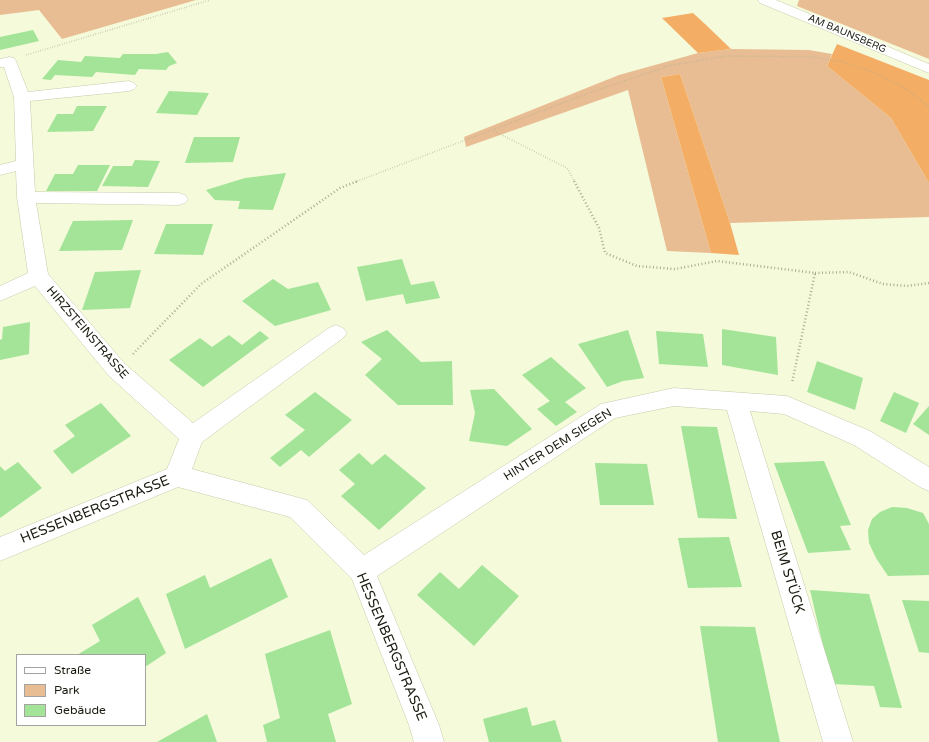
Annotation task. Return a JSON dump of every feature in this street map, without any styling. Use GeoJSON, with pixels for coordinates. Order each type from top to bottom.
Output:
{"type":"FeatureCollection","features":[{"type":"Feature","properties":{"kind":"street","name":"AM BAUNSBERG"},"geometry":{"type":"LineString","coordinates":[[765,0],[929,69]]}},
{"type":"Feature","properties":{"kind":"street","name":"HIRZSTEINSTRASSE"},"geometry":{"type":"LineString","coordinates":[[5,62],[22,97],[26,197],[38,276],[117,370],[192,436]]}},
{"type":"Feature","properties":{"kind":"street"},"geometry":{"type":"LineString","coordinates":[[22,97],[129,86]]}},
{"type":"Feature","properties":{"kind":"street"},"geometry":{"type":"LineString","coordinates":[[0,170],[25,164]]}},
{"type":"Feature","properties":{"kind":"street"},"geometry":{"type":"LineString","coordinates":[[26,197],[179,199]]}},
{"type":"Feature","properties":{"kind":"street","name":"HIRZSTEINSTRASSE"},"geometry":{"type":"LineString","coordinates":[[0,294],[38,276]]}},
{"type":"Feature","properties":{"kind":"street"},"geometry":{"type":"LineString","coordinates":[[177,476],[192,436],[336,333]]}},
{"type":"Feature","properties":{"kind":"street","name":"HINTER DEM SIEGEN"},"geometry":{"type":"LineString","coordinates":[[362,571],[609,410],[674,397],[787,405],[862,438],[929,480]]}},
{"type":"Feature","properties":{"kind":"street","name":"BEIM STÜCK"},"geometry":{"type":"LineString","coordinates":[[736,402],[838,742]]}},
{"type":"Feature","properties":{"kind":"street","name":"HESSENBERGSTRASSE"},"geometry":{"type":"LineString","coordinates":[[0,548],[177,476],[298,508],[362,571],[424,725],[428,742]]}},
{"type":"Feature","properties":{"kind":"path"},"geometry":{"type":"LineString","coordinates":[[5,62],[210,0]]}},
{"type":"Feature","properties":{"kind":"path"},"geometry":{"type":"LineString","coordinates":[[117,370],[201,284],[340,188],[494,131],[589,93],[668,66],[725,56],[812,57],[843,62],[875,73],[905,88],[929,107]]}},
{"type":"Feature","properties":{"kind":"path"},"geometry":{"type":"LineString","coordinates":[[494,131],[567,168],[599,228],[605,253],[637,266],[675,269],[717,261],[815,273],[849,272],[883,284],[907,286],[929,283]]}},
{"type":"Feature","properties":{"kind":"path"},"geometry":{"type":"LineString","coordinates":[[787,405],[815,273]]}},
{"type":"Feature","properties":{"kind":"green space"},"geometry":{"type":"Polygon","coordinates":[[[0,0],[196,0],[62,39],[39,10],[0,15],[0,0]]]}},
{"type":"Feature","properties":{"kind":"green space"},"geometry":{"type":"Polygon","coordinates":[[[799,0],[929,0],[929,59],[797,6],[799,0]]]}},
{"type":"Feature","properties":{"kind":"green space"},"geometry":{"type":"Polygon","coordinates":[[[731,49],[809,50],[832,54],[827,66],[891,118],[929,183],[929,217],[730,223],[680,74],[661,77],[711,253],[667,251],[628,90],[466,147],[464,137],[619,75],[698,53],[731,49]]]}},
{"type":"Feature","properties":{"kind":"shaded area"},"geometry":{"type":"Polygon","coordinates":[[[693,13],[731,49],[698,53],[662,18],[693,13]]]}},
{"type":"Feature","properties":{"kind":"shaded area"},"geometry":{"type":"Polygon","coordinates":[[[837,44],[929,80],[929,183],[891,118],[827,66],[837,44]]]}},
{"type":"Feature","properties":{"kind":"shaded area"},"geometry":{"type":"Polygon","coordinates":[[[680,74],[730,223],[739,255],[711,253],[661,77],[680,74]]]}},
{"type":"Feature","properties":{"kind":"building"},"geometry":{"type":"Polygon","coordinates":[[[33,30],[39,41],[0,50],[0,37],[33,30]]]}},
{"type":"Feature","properties":{"kind":"building"},"geometry":{"type":"Polygon","coordinates":[[[168,52],[177,63],[169,66],[166,70],[139,69],[135,75],[96,72],[92,77],[55,75],[51,80],[42,79],[58,60],[81,62],[85,56],[120,58],[123,54],[156,54],[168,52]]]}},
{"type":"Feature","properties":{"kind":"building"},"geometry":{"type":"Polygon","coordinates":[[[169,91],[209,93],[197,115],[156,113],[169,91]]]}},
{"type":"Feature","properties":{"kind":"building"},"geometry":{"type":"Polygon","coordinates":[[[77,106],[107,106],[93,131],[47,132],[57,114],[73,114],[77,106]]]}},
{"type":"Feature","properties":{"kind":"building"},"geometry":{"type":"Polygon","coordinates":[[[194,137],[240,137],[233,162],[185,163],[194,137]]]}},
{"type":"Feature","properties":{"kind":"building"},"geometry":{"type":"Polygon","coordinates":[[[135,160],[160,161],[148,187],[102,186],[113,166],[132,166],[135,160]]]}},
{"type":"Feature","properties":{"kind":"building"},"geometry":{"type":"Polygon","coordinates":[[[78,165],[110,165],[97,191],[46,191],[55,174],[73,174],[78,165]]]}},
{"type":"Feature","properties":{"kind":"building"},"geometry":{"type":"Polygon","coordinates":[[[286,173],[273,210],[238,209],[240,201],[215,200],[206,190],[245,178],[286,173]]]}},
{"type":"Feature","properties":{"kind":"building"},"geometry":{"type":"Polygon","coordinates":[[[133,220],[122,250],[59,251],[73,221],[133,220]]]}},
{"type":"Feature","properties":{"kind":"building"},"geometry":{"type":"Polygon","coordinates":[[[166,224],[213,224],[203,255],[154,254],[166,224]]]}},
{"type":"Feature","properties":{"kind":"building"},"geometry":{"type":"Polygon","coordinates":[[[402,259],[411,285],[434,281],[440,298],[406,304],[403,294],[366,301],[357,267],[402,259]]]}},
{"type":"Feature","properties":{"kind":"building"},"geometry":{"type":"Polygon","coordinates":[[[141,270],[130,308],[82,310],[95,272],[141,270]]]}},
{"type":"Feature","properties":{"kind":"building"},"geometry":{"type":"Polygon","coordinates":[[[273,279],[288,289],[318,282],[331,310],[275,326],[242,301],[273,279]]]}},
{"type":"Feature","properties":{"kind":"building"},"geometry":{"type":"Polygon","coordinates":[[[30,322],[29,354],[0,360],[0,340],[2,339],[3,327],[30,322]]]}},
{"type":"Feature","properties":{"kind":"building"},"geometry":{"type":"Polygon","coordinates":[[[722,329],[776,337],[778,375],[722,365],[722,329]]]}},
{"type":"Feature","properties":{"kind":"building"},"geometry":{"type":"Polygon","coordinates":[[[387,330],[421,362],[452,361],[453,405],[398,405],[365,375],[382,359],[361,342],[387,330]]]}},
{"type":"Feature","properties":{"kind":"building"},"geometry":{"type":"Polygon","coordinates":[[[628,330],[644,378],[623,381],[607,387],[578,344],[628,330]]]}},
{"type":"Feature","properties":{"kind":"building"},"geometry":{"type":"Polygon","coordinates":[[[260,331],[269,338],[203,387],[169,360],[200,338],[212,347],[229,335],[242,345],[260,331]]]}},
{"type":"Feature","properties":{"kind":"building"},"geometry":{"type":"Polygon","coordinates":[[[656,331],[703,334],[708,367],[659,364],[656,331]]]}},
{"type":"Feature","properties":{"kind":"building"},"geometry":{"type":"Polygon","coordinates":[[[551,357],[586,388],[565,402],[577,412],[556,426],[537,409],[550,401],[522,375],[551,357]]]}},
{"type":"Feature","properties":{"kind":"building"},"geometry":{"type":"Polygon","coordinates":[[[817,361],[863,378],[855,410],[807,392],[817,361]]]}},
{"type":"Feature","properties":{"kind":"building"},"geometry":{"type":"Polygon","coordinates":[[[494,389],[532,429],[507,446],[469,441],[475,413],[470,390],[494,389]]]}},
{"type":"Feature","properties":{"kind":"building"},"geometry":{"type":"Polygon","coordinates":[[[315,392],[352,420],[309,457],[301,450],[280,467],[270,458],[305,430],[285,415],[315,392]]]}},
{"type":"Feature","properties":{"kind":"building"},"geometry":{"type":"Polygon","coordinates":[[[894,392],[919,403],[906,433],[880,421],[894,392]]]}},
{"type":"Feature","properties":{"kind":"building"},"geometry":{"type":"Polygon","coordinates":[[[101,403],[131,436],[72,474],[53,451],[75,436],[65,425],[101,403]]]}},
{"type":"Feature","properties":{"kind":"building"},"geometry":{"type":"Polygon","coordinates":[[[929,406],[929,435],[913,424],[929,406]]]}},
{"type":"Feature","properties":{"kind":"building"},"geometry":{"type":"Polygon","coordinates":[[[681,426],[717,427],[737,519],[698,518],[681,426]]]}},
{"type":"Feature","properties":{"kind":"building"},"geometry":{"type":"Polygon","coordinates":[[[359,453],[372,465],[385,454],[426,488],[379,530],[341,496],[355,484],[339,470],[359,453]]]}},
{"type":"Feature","properties":{"kind":"building"},"geometry":{"type":"Polygon","coordinates":[[[824,461],[851,525],[840,526],[851,550],[808,553],[774,463],[824,461]]]}},
{"type":"Feature","properties":{"kind":"building"},"geometry":{"type":"Polygon","coordinates":[[[18,462],[42,488],[0,518],[0,466],[5,471],[18,462]]]}},
{"type":"Feature","properties":{"kind":"building"},"geometry":{"type":"Polygon","coordinates":[[[595,463],[647,464],[654,505],[600,505],[595,463]]]}},
{"type":"Feature","properties":{"kind":"building"},"geometry":{"type":"Polygon","coordinates":[[[892,507],[907,508],[923,513],[929,524],[929,575],[888,576],[876,558],[869,543],[868,530],[872,519],[880,512],[892,507]]]}},
{"type":"Feature","properties":{"kind":"building"},"geometry":{"type":"Polygon","coordinates":[[[729,537],[742,587],[688,588],[678,538],[729,537]]]}},
{"type":"Feature","properties":{"kind":"building"},"geometry":{"type":"Polygon","coordinates":[[[271,558],[288,597],[185,649],[166,594],[205,575],[210,588],[271,558]]]}},
{"type":"Feature","properties":{"kind":"building"},"geometry":{"type":"Polygon","coordinates":[[[482,565],[519,596],[474,646],[417,595],[440,572],[459,589],[482,565]]]}},
{"type":"Feature","properties":{"kind":"building"},"geometry":{"type":"Polygon","coordinates":[[[810,590],[869,594],[902,708],[880,707],[874,686],[832,684],[810,590]]]}},
{"type":"Feature","properties":{"kind":"building"},"geometry":{"type":"Polygon","coordinates":[[[138,597],[166,653],[146,666],[146,654],[79,654],[100,641],[92,625],[138,597]]]}},
{"type":"Feature","properties":{"kind":"building"},"geometry":{"type":"Polygon","coordinates":[[[902,600],[929,601],[929,653],[919,652],[902,600]]]}},
{"type":"Feature","properties":{"kind":"building"},"geometry":{"type":"Polygon","coordinates":[[[700,626],[755,627],[780,742],[718,742],[700,626]]]}},
{"type":"Feature","properties":{"kind":"building"},"geometry":{"type":"Polygon","coordinates":[[[330,630],[352,704],[328,714],[336,742],[267,742],[263,725],[280,718],[265,654],[330,630]]]}},
{"type":"Feature","properties":{"kind":"building"},"geometry":{"type":"Polygon","coordinates":[[[527,707],[532,726],[555,720],[562,742],[489,742],[483,719],[527,707]]]}},
{"type":"Feature","properties":{"kind":"building"},"geometry":{"type":"Polygon","coordinates":[[[207,714],[217,742],[157,742],[207,714]]]}}]}
